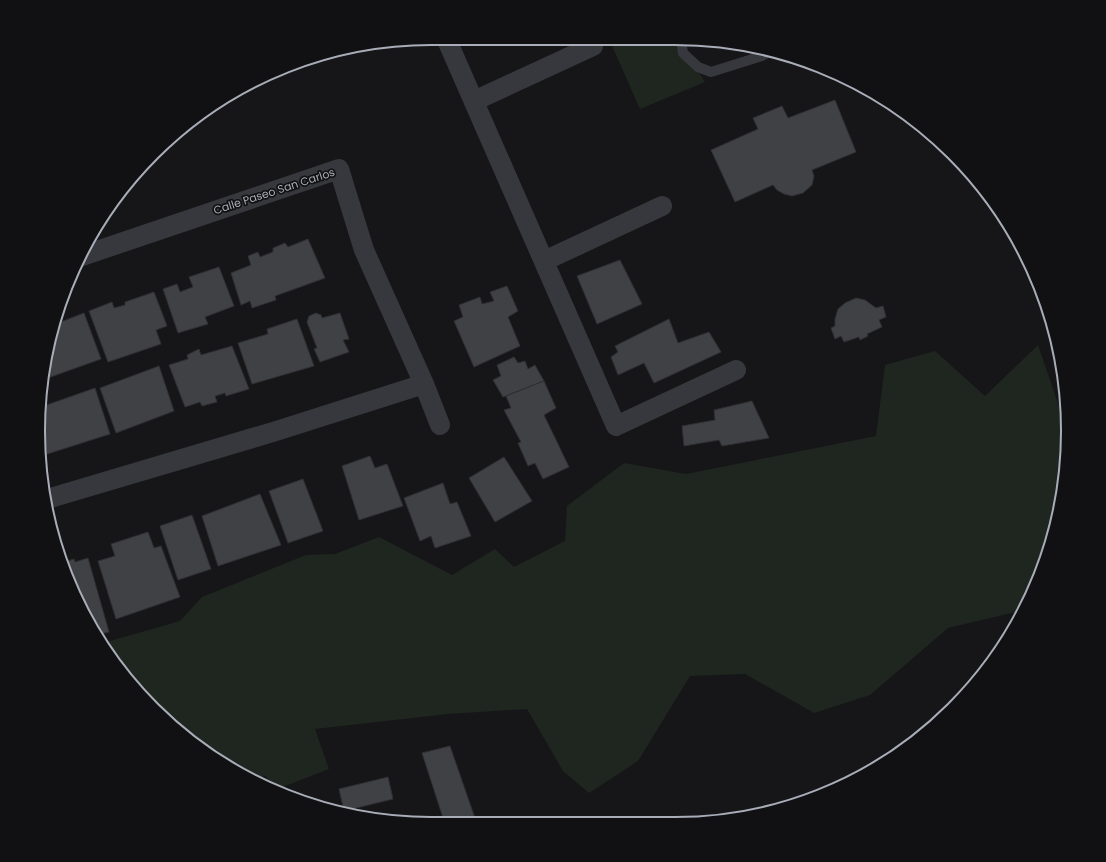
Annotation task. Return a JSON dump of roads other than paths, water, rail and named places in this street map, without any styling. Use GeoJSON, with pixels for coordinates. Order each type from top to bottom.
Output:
{"type":"FeatureCollection","features":[{"type":"Feature","properties":{"kind":"street"},"geometry":{"type":"LineString","coordinates":[[449,45],[616,426],[736,370]]}},
{"type":"Feature","properties":{"kind":"street"},"geometry":{"type":"LineString","coordinates":[[474,101],[593,46]]}},
{"type":"Feature","properties":{"kind":"street","name":"Calle Paseo San Carlos"},"geometry":{"type":"LineString","coordinates":[[88,254],[339,169],[364,250],[424,384],[440,426]]}},
{"type":"Feature","properties":{"kind":"street"},"geometry":{"type":"LineString","coordinates":[[544,261],[662,206]]}},
{"type":"Feature","properties":{"kind":"street"},"geometry":{"type":"LineString","coordinates":[[51,498],[273,432],[424,384]]}},
{"type":"Feature","properties":{"kind":"lane"},"geometry":{"type":"LineString","coordinates":[[682,45],[683,53],[698,67],[711,72],[763,55]]}}]}
